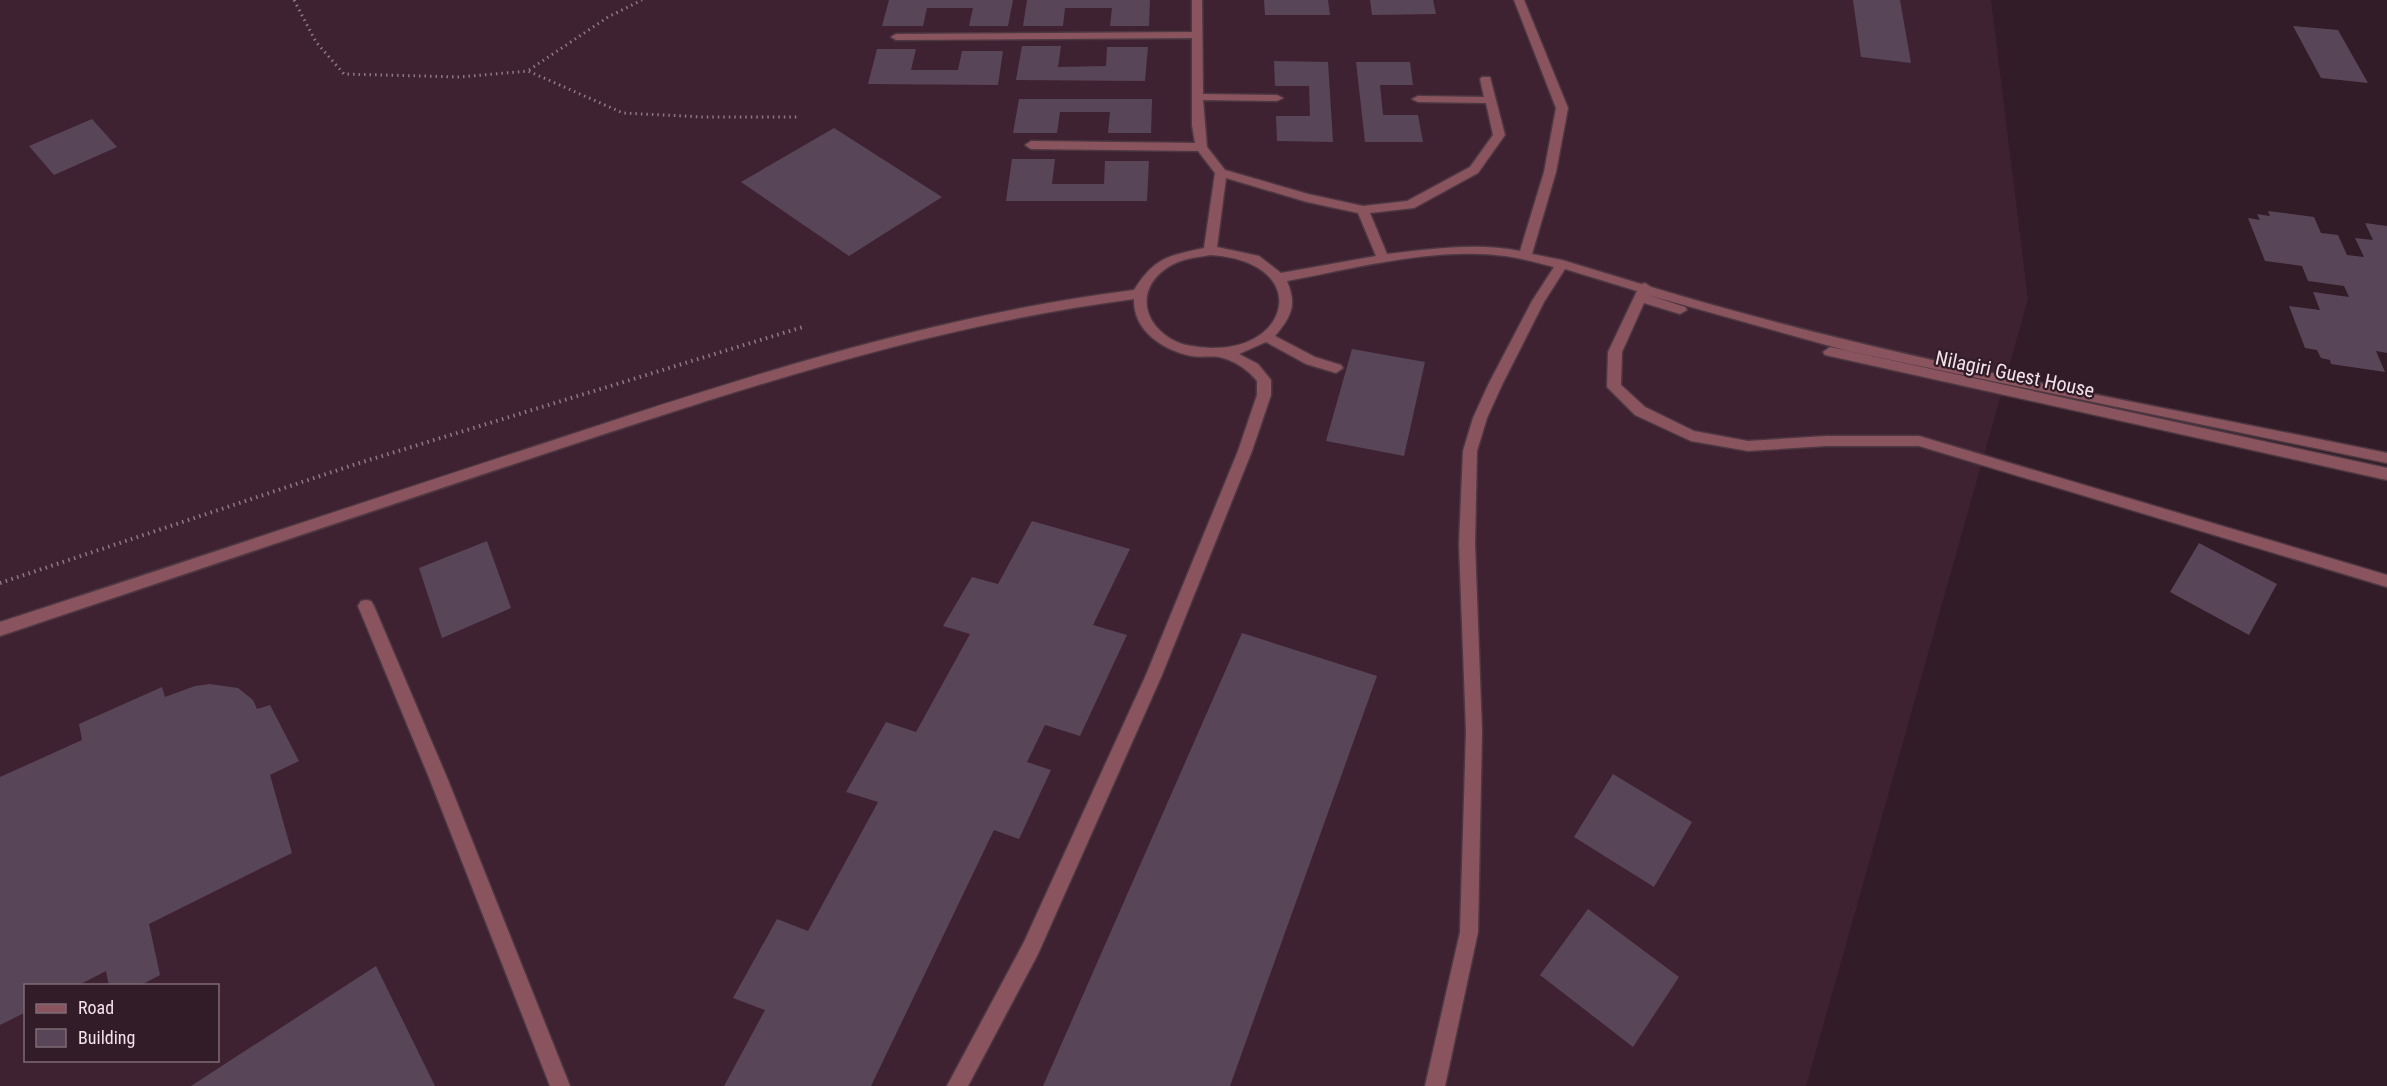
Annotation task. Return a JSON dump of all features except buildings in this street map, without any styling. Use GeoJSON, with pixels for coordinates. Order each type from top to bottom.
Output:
{"type":"FeatureCollection","features":[{"type":"Feature","properties":{"kind":"street"},"geometry":{"type":"LineString","coordinates":[[1197,0],[1201,147],[1221,173],[1363,210],[1410,205],[1474,170],[1499,135],[1486,79]]}},
{"type":"Feature","properties":{"kind":"street"},"geometry":{"type":"LineString","coordinates":[[1519,0],[1562,108],[1550,172],[1525,256]]}},
{"type":"Feature","properties":{"kind":"street"},"geometry":{"type":"LineString","coordinates":[[896,37],[1198,35]]}},
{"type":"Feature","properties":{"kind":"street"},"geometry":{"type":"LineString","coordinates":[[1198,98],[1277,98]]}},
{"type":"Feature","properties":{"kind":"street"},"geometry":{"type":"LineString","coordinates":[[1418,99],[1490,100]]}},
{"type":"Feature","properties":{"kind":"street"},"geometry":{"type":"LineString","coordinates":[[1031,146],[1201,147]]}},
{"type":"Feature","properties":{"kind":"street"},"geometry":{"type":"LineString","coordinates":[[1210,250],[1221,173]]}},
{"type":"Feature","properties":{"kind":"street"},"geometry":{"type":"LineString","coordinates":[[1363,210],[1383,259]]}},
{"type":"Feature","properties":{"kind":"street"},"geometry":{"type":"LineString","coordinates":[[1210,250],[1250,258],[1266,266],[1279,278],[1286,293],[1286,309],[1280,324],[1267,337],[1248,347],[1225,353],[1179,348],[1159,338],[1146,325],[1138,310],[1138,294],[1144,280],[1156,268],[1171,259],[1191,252],[1210,250]]}},
{"type":"Feature","properties":{"kind":"street"},"geometry":{"type":"LineString","coordinates":[[1279,278],[1383,259],[1482,250],[1562,264],[1642,292],[1615,352],[1614,387],[1640,411],[1690,436],[1748,446],[1826,441],[1919,441],[2387,581]]}},
{"type":"Feature","properties":{"kind":"street"},"geometry":{"type":"LineString","coordinates":[[1435,1086],[1468,932],[1474,731],[1467,544],[1470,451],[1479,418],[1500,375],[1538,301],[1562,264]]}},
{"type":"Feature","properties":{"kind":"street","name":"Nilagiri Guest House"},"geometry":{"type":"LineString","coordinates":[[1642,292],[1848,346],[2387,458]]}},
{"type":"Feature","properties":{"kind":"street","name":"Nilagiri Guest House"},"geometry":{"type":"LineString","coordinates":[[1642,292],[1862,361],[2387,474]]}},
{"type":"Feature","properties":{"kind":"street"},"geometry":{"type":"LineString","coordinates":[[0,629],[475,471],[843,354],[1032,309],[1138,294]]}},
{"type":"Feature","properties":{"kind":"street"},"geometry":{"type":"LineString","coordinates":[[1267,337],[1311,361],[1336,368]]}},
{"type":"Feature","properties":{"kind":"street"},"geometry":{"type":"LineString","coordinates":[[957,1086],[1031,948],[1154,675],[1245,452],[1264,395],[1263,380],[1253,367],[1225,353]]}},
{"type":"Feature","properties":{"kind":"street"},"geometry":{"type":"LineString","coordinates":[[366,606],[439,780],[560,1086]]}},
{"type":"Feature","properties":{"kind":"path"},"geometry":{"type":"LineString","coordinates":[[294,0],[316,42],[344,74],[460,77],[528,71],[623,113],[703,117],[798,117]]}},
{"type":"Feature","properties":{"kind":"path"},"geometry":{"type":"LineString","coordinates":[[528,71],[608,17],[642,0]]}},
{"type":"Feature","properties":{"kind":"path"},"geometry":{"type":"LineString","coordinates":[[0,583],[356,464],[806,327]]}},
{"type":"Feature","properties":{"kind":"shaded area"},"geometry":{"type":"Polygon","coordinates":[[[0,0],[1991,0],[2028,299],[1806,1086],[0,1086],[0,0]]]}}]}
